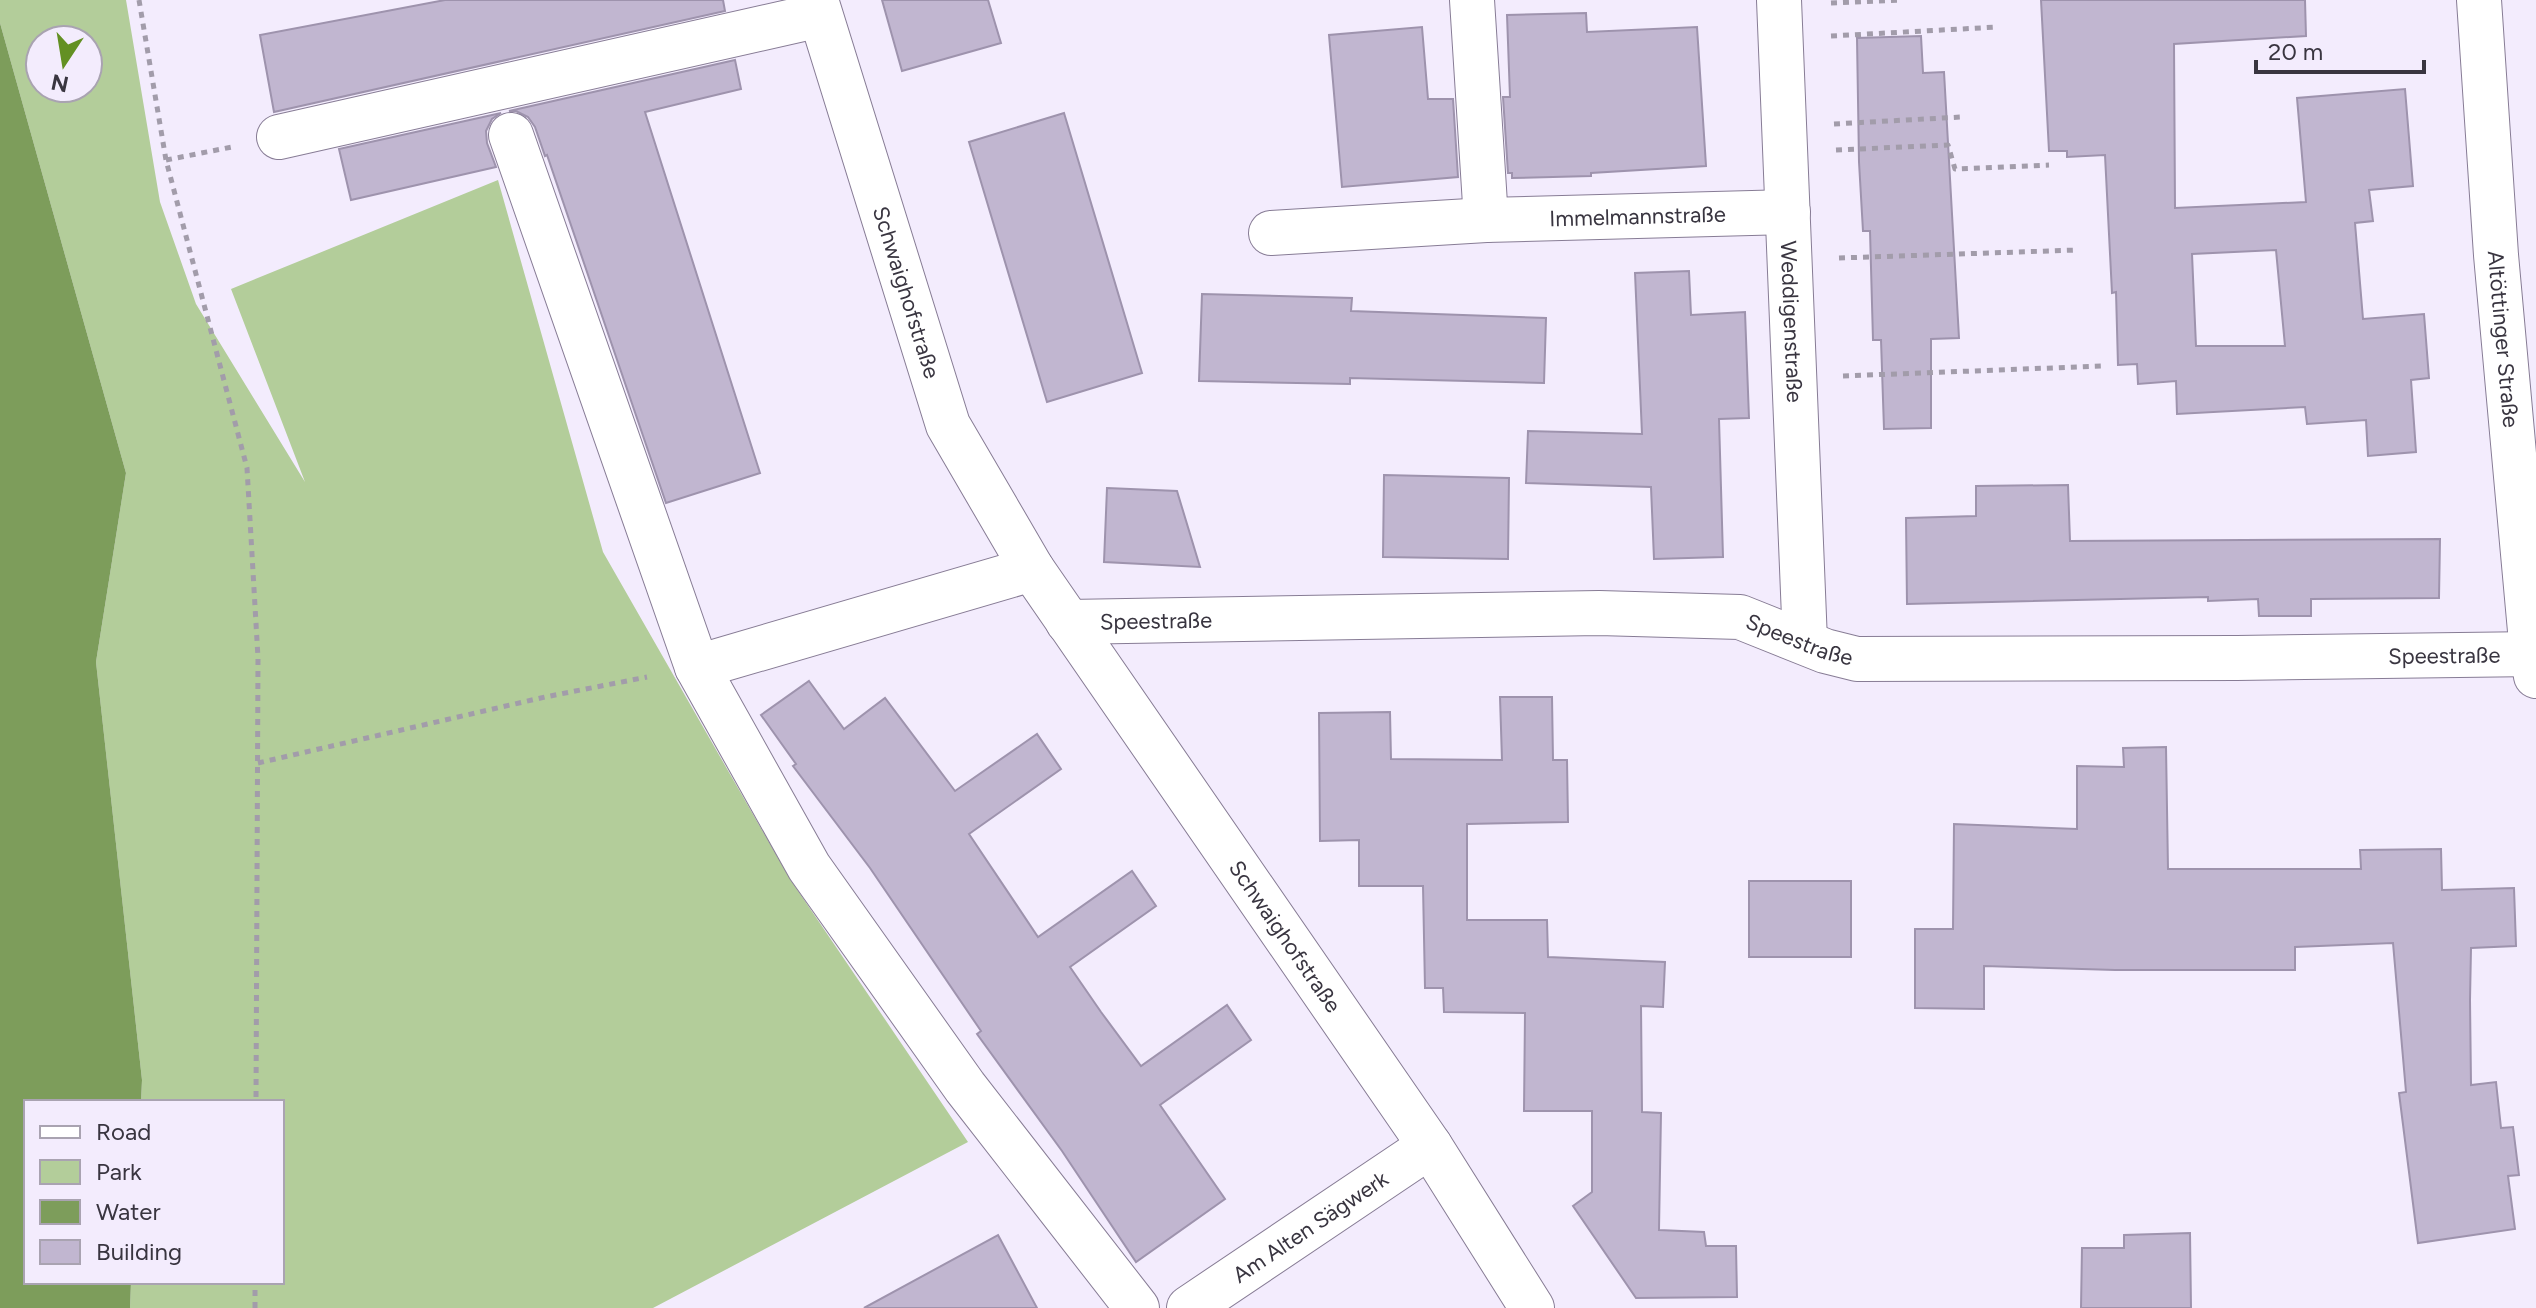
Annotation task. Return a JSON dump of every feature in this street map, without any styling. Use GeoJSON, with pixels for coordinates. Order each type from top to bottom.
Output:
{"type":"FeatureCollection","features":[{"type":"Feature","properties":{"kind":"street"},"geometry":{"type":"LineString","coordinates":[[1472,0],[1486,220]]}},
{"type":"Feature","properties":{"kind":"street","name":"Weddigenstraße"},"geometry":{"type":"LineString","coordinates":[[1779,0],[1805,642]]}},
{"type":"Feature","properties":{"kind":"street","name":"Altöttinger Straße"},"geometry":{"type":"LineString","coordinates":[[2479,0],[2496,255],[2535,661]]}},
{"type":"Feature","properties":{"kind":"street"},"geometry":{"type":"LineString","coordinates":[[279,137],[818,8]]}},
{"type":"Feature","properties":{"kind":"street","name":"Schwaighofstraße"},"geometry":{"type":"LineString","coordinates":[[818,8],[948,425],[1032,569],[1430,1146],[1532,1308]]}},
{"type":"Feature","properties":{"kind":"street"},"geometry":{"type":"LineString","coordinates":[[511,135],[697,667],[809,867],[965,1087],[1137,1308]]}},
{"type":"Feature","properties":{"kind":"street","name":"Immelmannstraße"},"geometry":{"type":"LineString","coordinates":[[1271,233],[1486,220],[1788,212]]}},
{"type":"Feature","properties":{"kind":"street"},"geometry":{"type":"LineString","coordinates":[[697,667],[1032,569]]}},
{"type":"Feature","properties":{"kind":"street","name":"Speestraße"},"geometry":{"type":"LineString","coordinates":[[1068,622],[1569,614],[1740,617],[1825,651],[1857,659],[2535,661]]}},
{"type":"Feature","properties":{"kind":"street","name":"Am Alten Sägwerk"},"geometry":{"type":"LineString","coordinates":[[1189,1308],[1430,1146]]}},
{"type":"Feature","properties":{"kind":"path"},"geometry":{"type":"LineString","coordinates":[[139,0],[166,160],[247,468],[258,658],[256,1100]]}},
{"type":"Feature","properties":{"kind":"path"},"geometry":{"type":"LineString","coordinates":[[1854,2],[1902,0]]}},
{"type":"Feature","properties":{"kind":"path"},"geometry":{"type":"LineString","coordinates":[[1853,35],[1998,27]]}},
{"type":"Feature","properties":{"kind":"path"},"geometry":{"type":"LineString","coordinates":[[1821,125],[1961,117]]}},
{"type":"Feature","properties":{"kind":"path"},"geometry":{"type":"LineString","coordinates":[[166,160],[279,137]]}},
{"type":"Feature","properties":{"kind":"path"},"geometry":{"type":"LineString","coordinates":[[1820,151],[1948,145],[1955,169],[2049,165]]}},
{"type":"Feature","properties":{"kind":"path"},"geometry":{"type":"LineString","coordinates":[[1829,258],[2078,250]]}},
{"type":"Feature","properties":{"kind":"path"},"geometry":{"type":"LineString","coordinates":[[1842,376],[2102,366]]}},
{"type":"Feature","properties":{"kind":"path"},"geometry":{"type":"LineString","coordinates":[[258,763],[545,697],[697,667]]}},
{"type":"Feature","properties":{"kind":"path"},"geometry":{"type":"LineString","coordinates":[[255,1284],[255,1308]]}},
{"type":"Feature","properties":{"kind":"green space"},"geometry":{"type":"Polygon","coordinates":[[[0,0],[126,0],[160,202],[196,304],[305,482],[231,289],[498,180],[603,552],[790,879],[968,1142],[653,1308],[130,1308],[131,1284],[284,1284],[284,1100],[141,1100],[142,1080],[96,662],[126,473],[0,23],[0,0]]]}},
{"type":"Feature","properties":{"kind":"water"},"geometry":{"type":"Polygon","coordinates":[[[0,23],[126,473],[96,662],[142,1080],[141,1100],[24,1100],[24,1284],[131,1284],[130,1308],[0,1308],[0,23]]]}},
{"type":"Feature","properties":{"kind":"building"},"geometry":{"type":"Polygon","coordinates":[[[445,0],[723,0],[725,11],[274,112],[260,35],[445,0]]]}},
{"type":"Feature","properties":{"kind":"building"},"geometry":{"type":"Polygon","coordinates":[[[882,0],[988,0],[1001,43],[902,71],[882,0]]]}},
{"type":"Feature","properties":{"kind":"building"},"geometry":{"type":"Polygon","coordinates":[[[2041,0],[2305,0],[2306,36],[2174,44],[2175,208],[2306,202],[2297,98],[2405,89],[2413,186],[2369,190],[2373,221],[2355,223],[2363,319],[2424,314],[2429,378],[2411,380],[2416,452],[2368,456],[2366,420],[2307,424],[2305,407],[2177,414],[2176,381],[2138,384],[2137,364],[2118,365],[2116,292],[2112,293],[2105,155],[2067,157],[2067,151],[2049,151],[2041,0]],[[2276,250],[2192,254],[2196,346],[2285,346],[2276,250]]]}},
{"type":"Feature","properties":{"kind":"building"},"geometry":{"type":"Polygon","coordinates":[[[1586,13],[1587,32],[1697,27],[1706,166],[1591,173],[1591,176],[1512,178],[1512,173],[1508,173],[1503,97],[1510,97],[1507,15],[1586,13]]]}},
{"type":"Feature","properties":{"kind":"building"},"geometry":{"type":"Polygon","coordinates":[[[1422,27],[1428,99],[1453,99],[1458,177],[1342,187],[1329,35],[1422,27]]]}},
{"type":"Feature","properties":{"kind":"building"},"geometry":{"type":"Polygon","coordinates":[[[1921,36],[1923,73],[1944,72],[1959,338],[1931,339],[1931,428],[1884,429],[1881,340],[1873,340],[1870,231],[1863,231],[1857,38],[1921,36]]]}},
{"type":"Feature","properties":{"kind":"building"},"geometry":{"type":"Polygon","coordinates":[[[735,60],[741,89],[645,112],[760,473],[666,503],[547,155],[528,117],[509,111],[735,60]]]}},
{"type":"Feature","properties":{"kind":"building"},"geometry":{"type":"Polygon","coordinates":[[[501,113],[492,119],[486,131],[496,167],[351,200],[339,149],[501,113]]]}},
{"type":"Feature","properties":{"kind":"building"},"geometry":{"type":"Polygon","coordinates":[[[1064,113],[1142,373],[1047,402],[969,142],[1064,113]]]}},
{"type":"Feature","properties":{"kind":"building"},"geometry":{"type":"Polygon","coordinates":[[[1689,271],[1691,315],[1745,312],[1749,418],[1719,419],[1723,557],[1654,559],[1651,487],[1526,483],[1528,431],[1642,434],[1635,273],[1689,271]]]}},
{"type":"Feature","properties":{"kind":"building"},"geometry":{"type":"Polygon","coordinates":[[[1202,294],[1352,298],[1351,311],[1546,318],[1544,383],[1350,378],[1350,384],[1199,381],[1202,294]]]}},
{"type":"Feature","properties":{"kind":"building"},"geometry":{"type":"Polygon","coordinates":[[[1384,475],[1509,478],[1508,559],[1383,557],[1384,475]]]}},
{"type":"Feature","properties":{"kind":"building"},"geometry":{"type":"Polygon","coordinates":[[[2068,485],[2070,541],[2440,539],[2439,598],[2311,599],[2311,616],[2259,616],[2258,599],[2208,601],[2208,597],[1907,604],[1906,518],[1976,516],[1976,486],[2068,485]]]}},
{"type":"Feature","properties":{"kind":"building"},"geometry":{"type":"Polygon","coordinates":[[[1107,488],[1177,491],[1200,567],[1104,562],[1107,488]]]}},
{"type":"Feature","properties":{"kind":"building"},"geometry":{"type":"Polygon","coordinates":[[[809,681],[844,729],[885,698],[955,791],[1037,734],[1061,769],[969,834],[1038,937],[1132,871],[1156,906],[1070,967],[1101,1012],[1141,1066],[1227,1005],[1251,1040],[1160,1105],[1225,1199],[1136,1262],[1062,1151],[977,1034],[981,1031],[870,868],[793,766],[796,764],[761,715],[809,681]]]}},
{"type":"Feature","properties":{"kind":"building"},"geometry":{"type":"Polygon","coordinates":[[[1500,697],[1552,697],[1553,760],[1567,760],[1568,822],[1467,824],[1467,920],[1547,920],[1548,957],[1665,962],[1663,1007],[1641,1006],[1642,1112],[1661,1113],[1659,1230],[1704,1232],[1706,1246],[1736,1246],[1737,1297],[1636,1298],[1573,1206],[1592,1192],[1592,1111],[1524,1111],[1525,1013],[1444,1012],[1443,988],[1425,988],[1423,886],[1359,886],[1359,840],[1320,841],[1319,713],[1390,712],[1391,759],[1502,760],[1500,697]]]}},
{"type":"Feature","properties":{"kind":"building"},"geometry":{"type":"Polygon","coordinates":[[[2166,747],[2168,869],[2361,869],[2360,850],[2441,849],[2442,890],[2514,888],[2516,946],[2471,948],[2470,1000],[2471,1085],[2496,1082],[2501,1128],[2513,1127],[2519,1175],[2508,1176],[2515,1229],[2418,1243],[2399,1093],[2406,1092],[2393,943],[2295,947],[2295,970],[1984,966],[1984,1009],[1915,1008],[1915,929],[1953,929],[1954,824],[2077,829],[2077,766],[2124,767],[2123,748],[2166,747]]]}},
{"type":"Feature","properties":{"kind":"building"},"geometry":{"type":"Polygon","coordinates":[[[1749,881],[1851,881],[1851,957],[1749,957],[1749,881]]]}},
{"type":"Feature","properties":{"kind":"building"},"geometry":{"type":"Polygon","coordinates":[[[2190,1233],[2191,1308],[2081,1308],[2082,1248],[2124,1248],[2124,1235],[2190,1233]]]}},
{"type":"Feature","properties":{"kind":"building"},"geometry":{"type":"Polygon","coordinates":[[[998,1235],[1037,1308],[864,1308],[998,1235]]]}}]}
